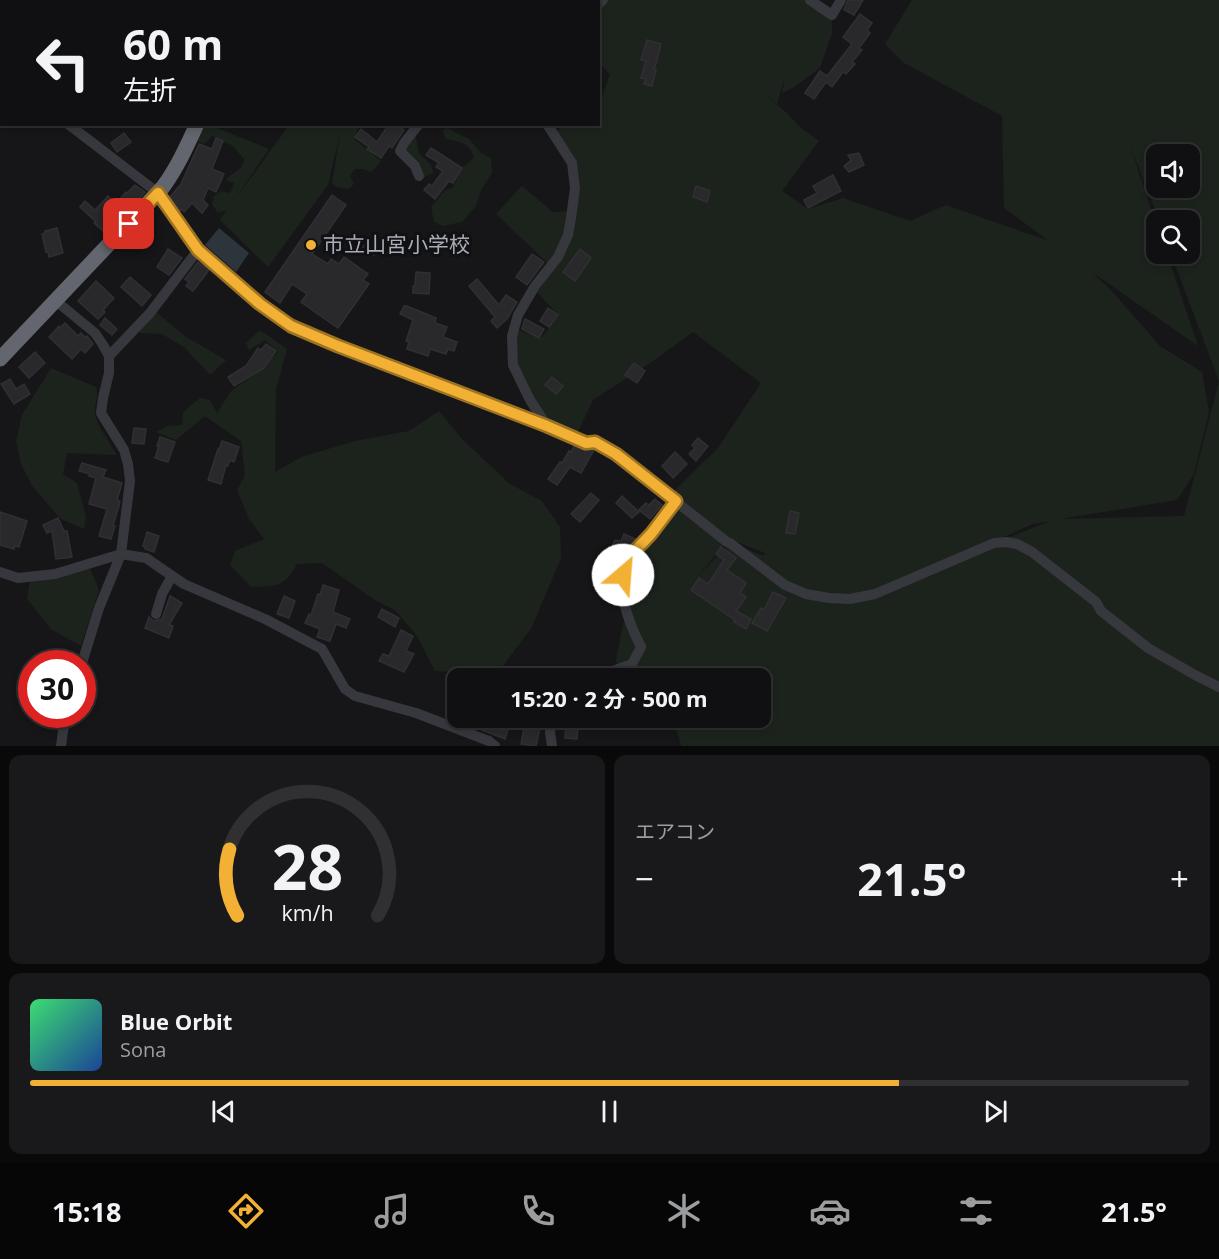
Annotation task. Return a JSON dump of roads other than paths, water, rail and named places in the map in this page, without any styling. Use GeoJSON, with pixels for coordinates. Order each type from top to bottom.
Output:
{"type":"FeatureCollection","features":[{"type":"Feature","properties":{"kind":"highway"},"geometry":{"type":"LineString","coordinates":[[0,359],[158,193],[171,175],[196,126]]}},
{"type":"Feature","properties":{"kind":"street"},"geometry":{"type":"LineString","coordinates":[[810,0],[832,15],[841,0]]}},
{"type":"Feature","properties":{"kind":"street"},"geometry":{"type":"LineString","coordinates":[[71,126],[158,193],[198,250],[260,304],[291,326],[586,443],[595,442],[616,454],[785,585],[806,594],[850,599],[875,594],[994,543],[1017,544],[1047,563],[1096,602],[1101,611],[1148,648],[1219,687]]}},
{"type":"Feature","properties":{"kind":"street"},"geometry":{"type":"LineString","coordinates":[[417,126],[404,142],[400,152],[415,166],[419,176]]}},
{"type":"Feature","properties":{"kind":"street"},"geometry":{"type":"LineString","coordinates":[[547,426],[530,400],[513,365],[512,336],[518,315],[535,286],[558,257],[568,235],[571,218],[575,188],[572,163],[548,126]]}},
{"type":"Feature","properties":{"kind":"street"},"geometry":{"type":"LineString","coordinates":[[109,356],[150,313],[198,250]]}},
{"type":"Feature","properties":{"kind":"street"},"geometry":{"type":"LineString","coordinates":[[56,301],[95,333],[109,356],[109,373],[101,413],[124,450],[130,481],[121,554],[99,608],[86,650]]}},
{"type":"Feature","properties":{"kind":"street"},"geometry":{"type":"LineString","coordinates":[[621,668],[632,664],[641,647],[630,624],[622,594],[623,575],[629,557],[651,534],[676,501]]}},
{"type":"Feature","properties":{"kind":"street"},"geometry":{"type":"LineString","coordinates":[[0,572],[18,578],[55,574],[121,554],[146,558],[184,584],[265,619],[322,649],[345,689],[354,696],[416,713],[489,741],[495,746]]}},
{"type":"Feature","properties":{"kind":"street"},"geometry":{"type":"LineString","coordinates":[[156,614],[162,594],[172,576]]}},
{"type":"Feature","properties":{"kind":"street"},"geometry":{"type":"LineString","coordinates":[[61,746],[64,728]]}},
{"type":"Feature","properties":{"kind":"street"},"geometry":{"type":"LineString","coordinates":[[551,728],[552,746]]}},
{"type":"Feature","properties":{"kind":"place","name":"市立山宮小学校"},"geometry":{"type":"Point","coordinates":[311,245]}}]}
